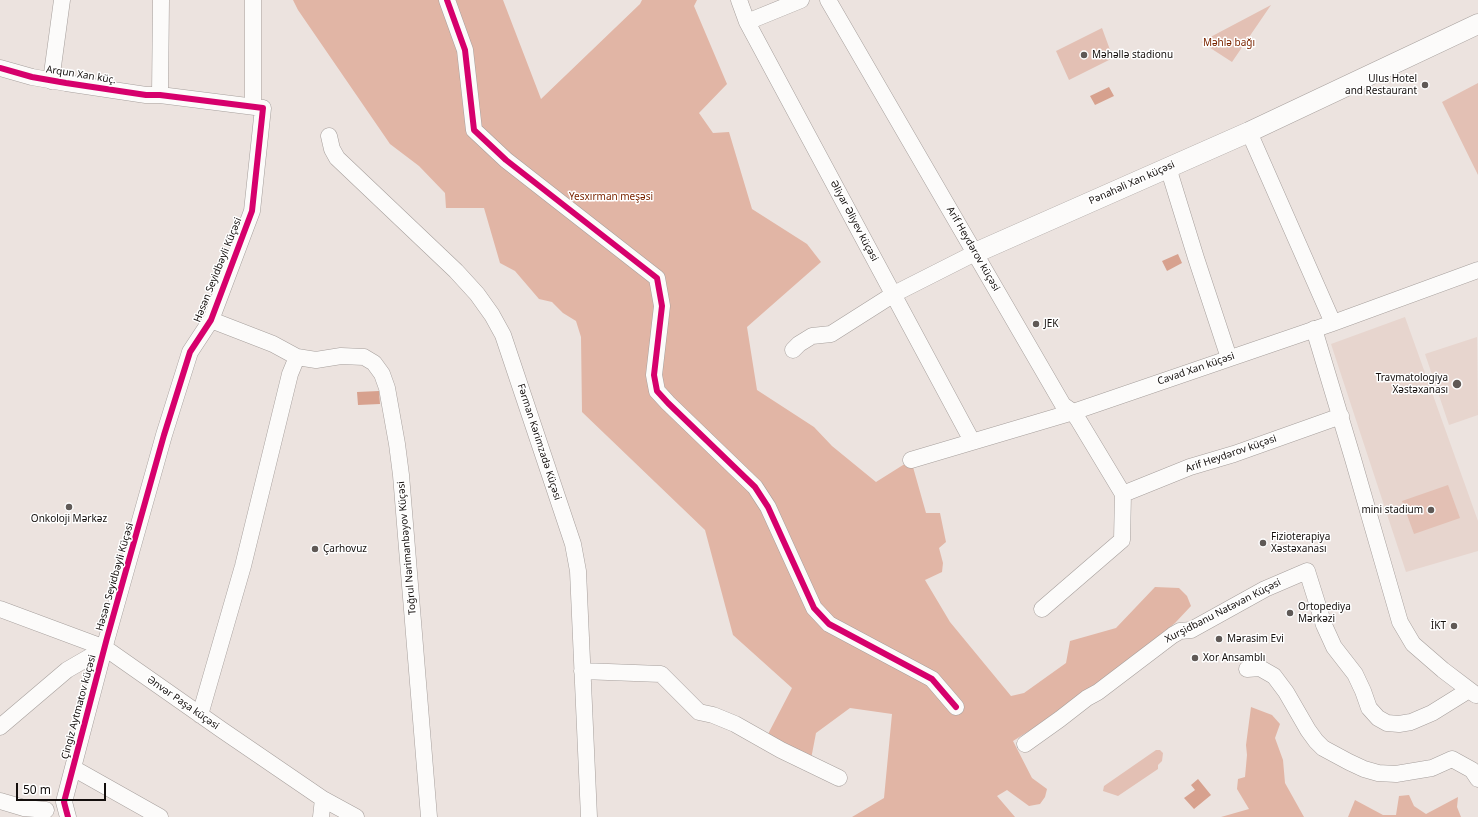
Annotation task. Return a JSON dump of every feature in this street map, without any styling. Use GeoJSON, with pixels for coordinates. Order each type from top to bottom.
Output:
{"type":"FeatureCollection","features":[{"type":"Feature","properties":{"kind":"main road","name":"Pənahəli Xan küçəsi"},"geometry":{"type":"LineString","coordinates":[[975,253],[1169,166],[1249,132],[1478,24]]}},
{"type":"Feature","properties":{"kind":"street"},"geometry":{"type":"LineString","coordinates":[[51,81],[62,0]]}},
{"type":"Feature","properties":{"kind":"street"},"geometry":{"type":"LineString","coordinates":[[160,0],[160,95],[253,106],[253,0]]}},
{"type":"Feature","properties":{"kind":"street"},"geometry":{"type":"LineString","coordinates":[[447,0],[465,50],[474,130],[506,160],[657,278],[662,306],[654,369],[657,391],[668,404],[754,487],[768,507],[814,608],[829,624],[932,679],[956,707]]}},
{"type":"Feature","properties":{"kind":"street","name":"Əliyar Əliyev küçəsi"},"geometry":{"type":"LineString","coordinates":[[739,0],[747,22],[972,441]]}},
{"type":"Feature","properties":{"kind":"street"},"geometry":{"type":"LineString","coordinates":[[747,22],[801,0]]}},
{"type":"Feature","properties":{"kind":"street","name":"Arif Heydərov küçəsi"},"geometry":{"type":"LineString","coordinates":[[828,0],[1063,405],[1072,412],[1098,451],[1123,494],[1190,467],[1234,454],[1341,416]]}},
{"type":"Feature","properties":{"kind":"street","name":"Arqun Xan küç."},"geometry":{"type":"LineString","coordinates":[[0,68],[51,81],[146,95],[160,95]]}},
{"type":"Feature","properties":{"kind":"street","name":"Həsən Seyidbəyli Küçəsi"},"geometry":{"type":"LineString","coordinates":[[105,648],[164,435],[190,352],[211,320],[252,211],[262,108],[253,106]]}},
{"type":"Feature","properties":{"kind":"street"},"geometry":{"type":"LineString","coordinates":[[1249,132],[1333,323]]}},
{"type":"Feature","properties":{"kind":"street","name":"Fərman Kərimzadə Küçəsi"},"geometry":{"type":"LineString","coordinates":[[329,136],[332,149],[337,158],[456,271],[477,294],[503,335],[573,544],[578,571],[589,817]]}},
{"type":"Feature","properties":{"kind":"street"},"geometry":{"type":"LineString","coordinates":[[1169,166],[1196,258],[1229,358]]}},
{"type":"Feature","properties":{"kind":"street","name":"Pənahəli Xan küçəsi"},"geometry":{"type":"LineString","coordinates":[[793,350],[799,344],[812,336],[830,334],[894,294],[975,253]]}},
{"type":"Feature","properties":{"kind":"street","name":"Cavad Xan küçəsi"},"geometry":{"type":"LineString","coordinates":[[911,460],[1072,412],[1333,323],[1478,270]]}},
{"type":"Feature","properties":{"kind":"street","name":"Toğrul Nərimanbəyov Küçəsi"},"geometry":{"type":"LineString","coordinates":[[211,320],[273,344],[297,357],[316,360],[341,356],[364,357],[374,363],[382,374],[387,388],[401,476],[429,817]]}},
{"type":"Feature","properties":{"kind":"street","name":"Xurşidbanu Natəvan Küçəsi"},"geometry":{"type":"LineString","coordinates":[[1025,744],[1087,698],[1098,692],[1173,634],[1180,631],[1191,630],[1265,589],[1307,571],[1324,624],[1334,647],[1355,674],[1369,708],[1378,718],[1387,723],[1399,724],[1411,722],[1474,693],[1443,670],[1414,644],[1400,622],[1341,416],[1314,329]]}},
{"type":"Feature","properties":{"kind":"street"},"geometry":{"type":"LineString","coordinates":[[200,715],[243,566],[290,374],[297,357]]}},
{"type":"Feature","properties":{"kind":"street"},"geometry":{"type":"LineString","coordinates":[[1042,609],[1122,540],[1123,494]]}},
{"type":"Feature","properties":{"kind":"street","name":"Ənvər Paşa küçəsi"},"geometry":{"type":"LineString","coordinates":[[0,609],[105,648],[323,799],[356,817]]}},
{"type":"Feature","properties":{"kind":"street"},"geometry":{"type":"LineString","coordinates":[[0,728],[67,670],[105,648]]}},
{"type":"Feature","properties":{"kind":"street","name":"Çingiz Aytmatov küçəsi"},"geometry":{"type":"LineString","coordinates":[[66,810],[73,768],[105,648]]}},
{"type":"Feature","properties":{"kind":"street"},"geometry":{"type":"LineString","coordinates":[[1247,669],[1260,668],[1274,676],[1286,692],[1316,741],[1323,748],[1349,762],[1364,769],[1378,773],[1396,774],[1432,768],[1452,759],[1472,770],[1478,779]]}},
{"type":"Feature","properties":{"kind":"street"},"geometry":{"type":"LineString","coordinates":[[582,671],[661,674],[699,712],[712,715],[735,724],[781,750],[839,778]]}},
{"type":"Feature","properties":{"kind":"street","name":"Çingiz Aytmatov küçəsi"},"geometry":{"type":"LineString","coordinates":[[73,768],[160,817]]}},
{"type":"Feature","properties":{"kind":"street"},"geometry":{"type":"LineString","coordinates":[[321,817],[323,799]]}},
{"type":"Feature","properties":{"kind":"street"},"geometry":{"type":"LineString","coordinates":[[0,801],[43,813],[66,810]]}},
{"type":"Feature","properties":{"kind":"shaded area"},"geometry":{"type":"Polygon","coordinates":[[[1109,87],[1114,96],[1095,105],[1090,96],[1109,87]]]}},
{"type":"Feature","properties":{"kind":"shaded area"},"geometry":{"type":"Polygon","coordinates":[[[1178,254],[1182,263],[1167,271],[1162,261],[1178,254]]]}},
{"type":"Feature","properties":{"kind":"shaded area"},"geometry":{"type":"Polygon","coordinates":[[[1405,317],[1478,521],[1478,551],[1406,572],[1331,344],[1405,317]]]}},
{"type":"Feature","properties":{"kind":"shaded area","name":"Travmatologiya Xəstəxanası"},"geometry":{"type":"Polygon","coordinates":[[[1477,337],[1478,415],[1449,425],[1425,354],[1477,337]]]}},
{"type":"Feature","properties":{"kind":"shaded area"},"geometry":{"type":"Polygon","coordinates":[[[379,391],[380,404],[358,405],[357,392],[379,391]]]}},
{"type":"Feature","properties":{"kind":"shaded area"},"geometry":{"type":"Polygon","coordinates":[[[1198,779],[1211,795],[1194,809],[1184,798],[1195,790],[1191,785],[1198,779]]]}},
{"type":"Feature","properties":{"kind":"green space","name":"Yesxırman meşəsi"},"geometry":{"type":"Polygon","coordinates":[[[293,0],[503,0],[541,99],[640,4],[642,0],[697,0],[694,6],[727,84],[699,113],[713,133],[729,132],[752,209],[807,244],[821,262],[747,327],[757,390],[814,427],[832,446],[876,482],[911,460],[926,513],[940,513],[946,542],[939,548],[943,563],[942,572],[925,580],[950,622],[1011,696],[1024,693],[1066,663],[1070,641],[1116,628],[1155,587],[1179,588],[1187,596],[1191,606],[1175,623],[1131,660],[1013,741],[1032,778],[1047,789],[1045,797],[1040,804],[1029,806],[1007,790],[997,796],[1015,817],[852,817],[884,798],[892,714],[850,708],[816,733],[811,759],[767,736],[792,688],[733,635],[705,530],[582,412],[581,337],[576,321],[563,313],[552,302],[539,299],[515,271],[500,263],[484,208],[446,208],[445,193],[419,166],[390,144],[298,10],[293,0]]]}},
{"type":"Feature","properties":{"kind":"green space","name":"Məhlə bağı"},"geometry":{"type":"Polygon","coordinates":[[[1271,5],[1232,62],[1201,42],[1271,5]]]}},
{"type":"Feature","properties":{"kind":"green space","name":"Məhəllə stadionu"},"geometry":{"type":"Polygon","coordinates":[[[1102,28],[1113,58],[1069,80],[1056,51],[1102,28]]]}},
{"type":"Feature","properties":{"kind":"green space"},"geometry":{"type":"Polygon","coordinates":[[[1478,83],[1478,175],[1442,102],[1478,83]]]}},
{"type":"Feature","properties":{"kind":"green space","name":"mini stadium"},"geometry":{"type":"Polygon","coordinates":[[[1448,485],[1460,518],[1414,534],[1402,501],[1448,485]]]}},
{"type":"Feature","properties":{"kind":"green space"},"geometry":{"type":"Polygon","coordinates":[[[1251,707],[1272,715],[1280,724],[1275,738],[1283,760],[1285,783],[1304,817],[1221,817],[1249,809],[1237,789],[1238,779],[1245,777],[1247,755],[1246,745],[1251,707]]]}},
{"type":"Feature","properties":{"kind":"green space"},"geometry":{"type":"Polygon","coordinates":[[[1156,750],[1160,750],[1163,753],[1162,761],[1158,765],[1158,769],[1118,796],[1103,791],[1104,786],[1156,750]]]}},
{"type":"Feature","properties":{"kind":"green space"},"geometry":{"type":"Polygon","coordinates":[[[1409,795],[1414,806],[1426,814],[1458,797],[1457,807],[1461,817],[1348,817],[1355,800],[1383,815],[1396,815],[1399,796],[1409,795]]]}},
{"type":"Feature","properties":{"kind":"cycle path"},"geometry":{"type":"LineString","coordinates":[[447,0],[465,50],[474,130],[506,160],[657,278],[662,306],[654,375],[657,391],[755,487],[768,507],[814,608],[829,624],[932,679],[956,707]]}},
{"type":"Feature","properties":{"kind":"cycle path"},"geometry":{"type":"LineString","coordinates":[[0,68],[32,77],[66,83],[146,95],[160,95],[263,108],[252,211],[211,320],[190,352],[164,435],[107,638],[64,802],[68,817]]}},
{"type":"Feature","properties":{"kind":"place","name":"Məhəllə stadionu"},"geometry":{"type":"Point","coordinates":[1084,55]}},
{"type":"Feature","properties":{"kind":"place","name":"Ulus Hotel and Restaurant"},"geometry":{"type":"Point","coordinates":[1425,85]}},
{"type":"Feature","properties":{"kind":"place","name":"JEK"},"geometry":{"type":"Point","coordinates":[1036,324]}},
{"type":"Feature","properties":{"kind":"place","name":"Travmatologiya Xəstəxanası"},"geometry":{"type":"Point","coordinates":[1457,384]}},
{"type":"Feature","properties":{"kind":"place","name":"Onkoloji Mərkəz"},"geometry":{"type":"Point","coordinates":[69,507]}},
{"type":"Feature","properties":{"kind":"place","name":"mini stadium"},"geometry":{"type":"Point","coordinates":[1431,510]}},
{"type":"Feature","properties":{"kind":"place","name":"Fizioterapiya Xəstəxanası"},"geometry":{"type":"Point","coordinates":[1263,543]}},
{"type":"Feature","properties":{"kind":"place","name":"Çarhovuz"},"geometry":{"type":"Point","coordinates":[315,549]}},
{"type":"Feature","properties":{"kind":"place","name":"Ortopediya Mərkəzi"},"geometry":{"type":"Point","coordinates":[1290,613]}},
{"type":"Feature","properties":{"kind":"place","name":"İKT"},"geometry":{"type":"Point","coordinates":[1454,626]}},
{"type":"Feature","properties":{"kind":"place","name":"Mərasim Evi"},"geometry":{"type":"Point","coordinates":[1219,639]}},
{"type":"Feature","properties":{"kind":"place","name":"Xor Ansamblı"},"geometry":{"type":"Point","coordinates":[1195,658]}}]}
